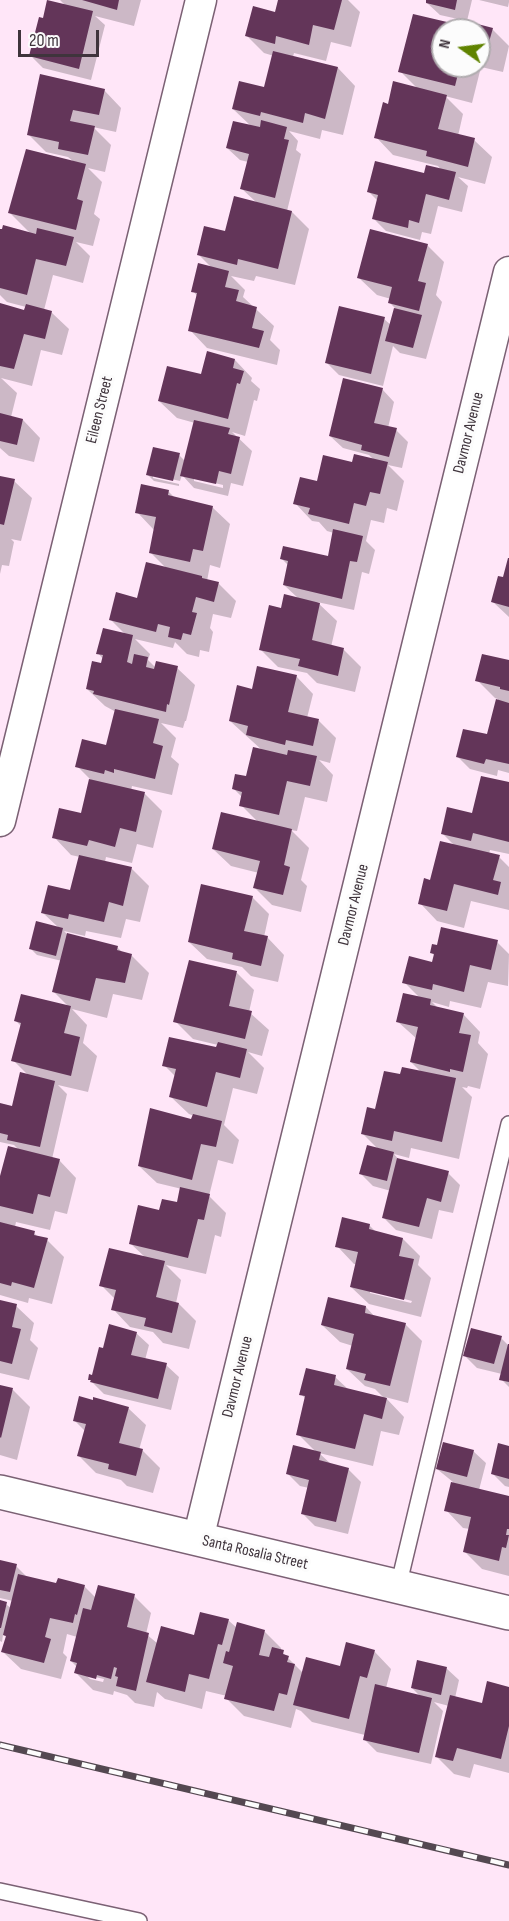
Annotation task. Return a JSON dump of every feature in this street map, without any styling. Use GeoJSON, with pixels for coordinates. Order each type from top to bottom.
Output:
{"type":"FeatureCollection","features":[{"type":"Feature","properties":{"kind":"street","name":"Eileen Street"},"geometry":{"type":"LineString","coordinates":[[0,821],[201,0]]}},
{"type":"Feature","properties":{"kind":"street","name":"Davmor Avenue"},"geometry":{"type":"LineString","coordinates":[[198,1539],[509,272]]}},
{"type":"Feature","properties":{"kind":"street","name":"Santa Rosalia Street"},"geometry":{"type":"LineString","coordinates":[[0,1492],[509,1613]]}},
{"type":"Feature","properties":{"kind":"lane"},"geometry":{"type":"LineString","coordinates":[[398,1587],[509,1124]]}},
{"type":"Feature","properties":{"kind":"lane"},"geometry":{"type":"LineString","coordinates":[[0,1891],[139,1921]]}},
{"type":"Feature","properties":{"kind":"building"},"geometry":{"type":"Polygon","coordinates":[[[47,0],[93,11],[79,69],[29,56],[39,17],[43,18],[47,0]]]}},
{"type":"Feature","properties":{"kind":"building"},"geometry":{"type":"Polygon","coordinates":[[[82,0],[119,0],[117,10],[82,0]]]}},
{"type":"Feature","properties":{"kind":"building"},"geometry":{"type":"Polygon","coordinates":[[[278,0],[342,0],[334,30],[313,25],[309,45],[276,36],[275,44],[245,36],[253,6],[275,12],[278,0]]]}},
{"type":"Feature","properties":{"kind":"building"},"geometry":{"type":"Polygon","coordinates":[[[426,0],[457,0],[455,10],[426,3],[426,0]]]}},
{"type":"Feature","properties":{"kind":"building"},"geometry":{"type":"Polygon","coordinates":[[[413,14],[431,18],[431,78],[457,78],[455,86],[398,72],[413,14]]]}},
{"type":"Feature","properties":{"kind":"building"},"geometry":{"type":"Polygon","coordinates":[[[273,51],[338,67],[325,119],[305,113],[303,123],[261,112],[260,116],[232,109],[239,81],[264,87],[273,51]]]}},
{"type":"Feature","properties":{"kind":"building"},"geometry":{"type":"Polygon","coordinates":[[[40,74],[105,89],[99,115],[73,110],[70,121],[95,126],[88,155],[58,149],[59,142],[27,135],[40,74]]]}},
{"type":"Feature","properties":{"kind":"building"},"geometry":{"type":"Polygon","coordinates":[[[393,81],[447,95],[438,129],[475,138],[468,167],[426,156],[427,151],[374,138],[383,102],[388,104],[393,81]]]}},
{"type":"Feature","properties":{"kind":"building"},"geometry":{"type":"Polygon","coordinates":[[[261,120],[287,127],[284,139],[289,140],[275,198],[240,189],[249,154],[226,148],[233,121],[260,127],[261,120]]]}},
{"type":"Feature","properties":{"kind":"building"},"geometry":{"type":"Polygon","coordinates":[[[26,149],[86,164],[77,199],[83,201],[76,230],[8,213],[26,149]]]}},
{"type":"Feature","properties":{"kind":"building"},"geometry":{"type":"Polygon","coordinates":[[[375,161],[424,173],[426,165],[456,172],[449,200],[426,194],[419,223],[409,220],[408,228],[372,219],[378,195],[367,192],[375,161]]]}},
{"type":"Feature","properties":{"kind":"building"},"geometry":{"type":"Polygon","coordinates":[[[234,196],[292,211],[278,269],[238,259],[237,265],[197,255],[204,226],[225,231],[234,196]]]}},
{"type":"Feature","properties":{"kind":"building"},"geometry":{"type":"Polygon","coordinates":[[[3,225],[36,234],[37,228],[74,237],[66,266],[36,259],[27,295],[0,288],[0,229],[3,225]]]}},
{"type":"Feature","properties":{"kind":"building"},"geometry":{"type":"Polygon","coordinates":[[[370,229],[428,244],[418,281],[426,283],[419,311],[388,303],[392,287],[357,278],[370,229]]]}},
{"type":"Feature","properties":{"kind":"building"},"geometry":{"type":"Polygon","coordinates":[[[198,263],[229,271],[225,287],[239,290],[236,301],[257,307],[252,328],[264,331],[259,348],[188,331],[197,293],[191,292],[198,263]]]}},
{"type":"Feature","properties":{"kind":"building"},"geometry":{"type":"Polygon","coordinates":[[[0,303],[24,310],[26,304],[52,311],[45,339],[24,334],[14,369],[0,366],[0,303]]]}},
{"type":"Feature","properties":{"kind":"building"},"geometry":{"type":"Polygon","coordinates":[[[339,306],[385,317],[371,374],[325,363],[339,306]]]}},
{"type":"Feature","properties":{"kind":"building"},"geometry":{"type":"Polygon","coordinates":[[[394,308],[422,315],[413,348],[385,341],[394,308]]]}},
{"type":"Feature","properties":{"kind":"building"},"geometry":{"type":"Polygon","coordinates":[[[207,351],[235,359],[233,368],[244,371],[240,384],[237,383],[228,419],[158,401],[167,366],[201,374],[207,351]]]}},
{"type":"Feature","properties":{"kind":"building"},"geometry":{"type":"Polygon","coordinates":[[[343,378],[383,388],[374,423],[397,428],[389,457],[361,450],[362,445],[329,436],[343,378]]]}},
{"type":"Feature","properties":{"kind":"building"},"geometry":{"type":"Polygon","coordinates":[[[0,413],[23,419],[17,445],[0,441],[0,413]]]}},
{"type":"Feature","properties":{"kind":"building"},"geometry":{"type":"Polygon","coordinates":[[[194,420],[230,428],[228,434],[240,437],[231,474],[219,471],[216,484],[180,476],[194,420]]]}},
{"type":"Feature","properties":{"kind":"building"},"geometry":{"type":"Polygon","coordinates":[[[153,447],[180,453],[173,481],[146,475],[153,447]]]}},
{"type":"Feature","properties":{"kind":"building"},"geometry":{"type":"Polygon","coordinates":[[[354,454],[388,462],[380,494],[370,492],[366,506],[354,503],[349,524],[308,514],[310,508],[293,504],[300,477],[317,481],[323,455],[352,462],[354,454]]]}},
{"type":"Feature","properties":{"kind":"building"},"geometry":{"type":"Polygon","coordinates":[[[0,476],[15,479],[4,525],[0,524],[0,476]]]}},
{"type":"Feature","properties":{"kind":"building"},"geometry":{"type":"Polygon","coordinates":[[[141,484],[169,490],[168,495],[213,506],[203,551],[193,549],[190,562],[149,553],[156,517],[135,513],[141,484]]]}},
{"type":"Feature","properties":{"kind":"building"},"geometry":{"type":"Polygon","coordinates":[[[333,529],[363,536],[357,562],[350,561],[342,599],[283,585],[288,561],[280,559],[283,546],[328,556],[333,529]]]}},
{"type":"Feature","properties":{"kind":"building"},"geometry":{"type":"Polygon","coordinates":[[[508,558],[509,607],[491,602],[498,576],[503,577],[508,558]]]}},
{"type":"Feature","properties":{"kind":"building"},"geometry":{"type":"Polygon","coordinates":[[[146,562],[219,582],[214,602],[196,597],[192,612],[197,613],[191,635],[183,633],[181,640],[168,637],[170,627],[158,624],[156,632],[109,620],[116,592],[137,598],[146,562]]]}},
{"type":"Feature","properties":{"kind":"building"},"geometry":{"type":"Polygon","coordinates":[[[284,594],[320,603],[312,640],[344,648],[338,676],[298,666],[300,659],[259,650],[269,605],[281,608],[284,594]]]}},
{"type":"Feature","properties":{"kind":"building"},"geometry":{"type":"Polygon","coordinates":[[[103,628],[133,635],[127,662],[132,664],[134,654],[148,657],[146,667],[154,669],[156,661],[178,666],[166,712],[93,694],[94,691],[86,689],[92,661],[101,663],[103,655],[96,654],[103,628]]]}},
{"type":"Feature","properties":{"kind":"building"},"geometry":{"type":"Polygon","coordinates":[[[482,654],[509,660],[509,691],[475,681],[482,654]]]}},
{"type":"Feature","properties":{"kind":"building"},"geometry":{"type":"Polygon","coordinates":[[[257,666],[297,675],[288,712],[319,719],[313,746],[286,740],[285,745],[246,735],[248,726],[229,721],[237,685],[252,689],[257,666]]]}},
{"type":"Feature","properties":{"kind":"building"},"geometry":{"type":"Polygon","coordinates":[[[496,699],[509,703],[509,764],[486,759],[484,764],[456,757],[463,729],[487,734],[496,699]]]}},
{"type":"Feature","properties":{"kind":"building"},"geometry":{"type":"Polygon","coordinates":[[[115,709],[159,719],[153,743],[163,746],[155,779],[114,769],[114,773],[105,770],[104,774],[75,767],[82,739],[106,745],[115,709]]]}},
{"type":"Feature","properties":{"kind":"building"},"geometry":{"type":"Polygon","coordinates":[[[253,747],[287,755],[288,750],[317,756],[310,786],[287,781],[279,815],[239,806],[242,792],[232,789],[235,774],[246,776],[253,747]]]}},
{"type":"Feature","properties":{"kind":"building"},"geometry":{"type":"Polygon","coordinates":[[[481,776],[509,782],[509,842],[473,833],[471,841],[441,834],[447,807],[472,813],[481,776]]]}},
{"type":"Feature","properties":{"kind":"building"},"geometry":{"type":"Polygon","coordinates":[[[89,779],[145,792],[136,832],[120,828],[115,847],[89,840],[87,846],[52,838],[59,808],[81,813],[89,779]]]}},
{"type":"Feature","properties":{"kind":"building"},"geometry":{"type":"Polygon","coordinates":[[[221,812],[292,829],[284,865],[290,867],[283,895],[253,888],[260,861],[212,849],[221,812]]]}},
{"type":"Feature","properties":{"kind":"building"},"geometry":{"type":"Polygon","coordinates":[[[440,841],[500,855],[493,880],[501,882],[498,895],[454,884],[447,911],[418,904],[424,878],[430,880],[440,841]]]}},
{"type":"Feature","properties":{"kind":"building"},"geometry":{"type":"Polygon","coordinates":[[[79,855],[132,867],[123,906],[109,902],[104,922],[69,914],[68,919],[41,913],[48,885],[70,890],[79,855]]]}},
{"type":"Feature","properties":{"kind":"building"},"geometry":{"type":"Polygon","coordinates":[[[201,884],[253,896],[244,931],[268,936],[261,966],[232,959],[233,953],[188,942],[201,884]]]}},
{"type":"Feature","properties":{"kind":"building"},"geometry":{"type":"Polygon","coordinates":[[[36,921],[63,928],[56,956],[29,949],[36,921]]]}},
{"type":"Feature","properties":{"kind":"building"},"geometry":{"type":"Polygon","coordinates":[[[441,927],[498,940],[491,970],[470,965],[464,992],[433,984],[432,990],[402,983],[409,956],[432,962],[434,954],[430,953],[432,944],[437,945],[441,927]]]}},
{"type":"Feature","properties":{"kind":"building"},"geometry":{"type":"Polygon","coordinates":[[[67,933],[118,946],[117,950],[132,954],[125,983],[96,978],[90,1001],[52,992],[67,933]]]}},
{"type":"Feature","properties":{"kind":"building"},"geometry":{"type":"Polygon","coordinates":[[[189,960],[237,971],[229,1006],[252,1011],[245,1039],[173,1022],[189,960]]]}},
{"type":"Feature","properties":{"kind":"building"},"geometry":{"type":"Polygon","coordinates":[[[403,993],[431,999],[430,1005],[464,1013],[459,1033],[471,1035],[463,1072],[450,1069],[450,1072],[410,1062],[418,1027],[396,1022],[403,993]]]}},
{"type":"Feature","properties":{"kind":"building"},"geometry":{"type":"Polygon","coordinates":[[[21,994],[71,1006],[64,1033],[80,1037],[71,1076],[11,1061],[21,1023],[14,1021],[21,994]]]}},
{"type":"Feature","properties":{"kind":"building"},"geometry":{"type":"Polygon","coordinates":[[[169,1037],[216,1047],[218,1042],[247,1049],[240,1078],[216,1072],[207,1107],[169,1097],[176,1069],[162,1066],[169,1037]]]}},
{"type":"Feature","properties":{"kind":"building"},"geometry":{"type":"Polygon","coordinates":[[[402,1067],[456,1078],[442,1142],[394,1131],[392,1141],[361,1134],[367,1107],[375,1109],[384,1071],[400,1074],[402,1067]]]}},
{"type":"Feature","properties":{"kind":"building"},"geometry":{"type":"Polygon","coordinates":[[[20,1072],[55,1081],[40,1147],[7,1140],[8,1135],[0,1133],[0,1103],[12,1106],[20,1072]]]}},
{"type":"Feature","properties":{"kind":"building"},"geometry":{"type":"Polygon","coordinates":[[[150,1108],[191,1119],[193,1114],[222,1121],[216,1147],[201,1144],[192,1180],[138,1166],[150,1108]]]}},
{"type":"Feature","properties":{"kind":"building"},"geometry":{"type":"Polygon","coordinates":[[[367,1145],[394,1152],[387,1181],[359,1174],[367,1145]]]}},
{"type":"Feature","properties":{"kind":"building"},"geometry":{"type":"Polygon","coordinates":[[[8,1146],[60,1159],[50,1197],[38,1194],[33,1214],[0,1206],[0,1176],[8,1146]]]}},
{"type":"Feature","properties":{"kind":"building"},"geometry":{"type":"Polygon","coordinates":[[[397,1158],[449,1171],[441,1202],[427,1198],[419,1227],[382,1218],[397,1158]]]}},
{"type":"Feature","properties":{"kind":"building"},"geometry":{"type":"Polygon","coordinates":[[[180,1187],[210,1194],[204,1220],[198,1219],[188,1258],[129,1244],[138,1205],[159,1210],[162,1199],[177,1202],[180,1187]]]}},
{"type":"Feature","properties":{"kind":"building"},"geometry":{"type":"Polygon","coordinates":[[[342,1217],[370,1224],[369,1229],[403,1238],[399,1256],[414,1259],[404,1300],[350,1287],[358,1252],[335,1247],[342,1217]]]}},
{"type":"Feature","properties":{"kind":"building"},"geometry":{"type":"Polygon","coordinates":[[[0,1222],[35,1231],[34,1235],[48,1238],[34,1288],[12,1282],[11,1286],[0,1283],[0,1222]]]}},
{"type":"Feature","properties":{"kind":"building"},"geometry":{"type":"Polygon","coordinates":[[[109,1248],[165,1261],[156,1297],[179,1303],[172,1333],[144,1326],[146,1318],[111,1310],[116,1290],[99,1286],[109,1248]]]}},
{"type":"Feature","properties":{"kind":"building"},"geometry":{"type":"Polygon","coordinates":[[[328,1297],[366,1306],[365,1313],[406,1323],[390,1386],[364,1380],[366,1374],[346,1369],[354,1334],[321,1325],[328,1297]]]}},
{"type":"Feature","properties":{"kind":"building"},"geometry":{"type":"Polygon","coordinates":[[[0,1300],[17,1304],[12,1327],[21,1329],[12,1364],[0,1361],[0,1300]]]}},
{"type":"Feature","properties":{"kind":"building"},"geometry":{"type":"Polygon","coordinates":[[[109,1324],[137,1332],[131,1355],[167,1363],[158,1399],[88,1380],[89,1374],[92,1375],[99,1347],[103,1348],[109,1324]]]}},
{"type":"Feature","properties":{"kind":"building"},"geometry":{"type":"Polygon","coordinates":[[[471,1328],[502,1336],[494,1364],[463,1356],[471,1328]]]}},
{"type":"Feature","properties":{"kind":"building"},"geometry":{"type":"Polygon","coordinates":[[[509,1344],[509,1382],[499,1380],[509,1344]]]}},
{"type":"Feature","properties":{"kind":"building"},"geometry":{"type":"Polygon","coordinates":[[[306,1368],[336,1375],[334,1385],[387,1398],[382,1419],[364,1414],[355,1449],[296,1435],[305,1396],[299,1395],[306,1368]]]}},
{"type":"Feature","properties":{"kind":"building"},"geometry":{"type":"Polygon","coordinates":[[[0,1385],[13,1388],[1,1438],[0,1437],[0,1385]]]}},
{"type":"Feature","properties":{"kind":"building"},"geometry":{"type":"Polygon","coordinates":[[[79,1396],[93,1400],[93,1397],[129,1407],[119,1443],[143,1449],[136,1476],[108,1469],[109,1464],[77,1456],[86,1424],[73,1421],[79,1396]]]}},
{"type":"Feature","properties":{"kind":"building"},"geometry":{"type":"Polygon","coordinates":[[[443,1442],[474,1450],[467,1477],[436,1469],[443,1442]]]}},
{"type":"Feature","properties":{"kind":"building"},"geometry":{"type":"Polygon","coordinates":[[[498,1443],[509,1446],[509,1479],[491,1474],[498,1443]]]}},
{"type":"Feature","properties":{"kind":"building"},"geometry":{"type":"Polygon","coordinates":[[[293,1445],[321,1452],[319,1460],[349,1468],[336,1522],[301,1514],[309,1480],[286,1474],[293,1445]]]}},
{"type":"Feature","properties":{"kind":"building"},"geometry":{"type":"Polygon","coordinates":[[[451,1482],[509,1496],[509,1529],[506,1535],[509,1535],[506,1548],[502,1547],[499,1561],[463,1552],[471,1517],[444,1511],[451,1482]]]}},
{"type":"Feature","properties":{"kind":"building"},"geometry":{"type":"Polygon","coordinates":[[[0,1560],[17,1564],[10,1592],[0,1590],[0,1560]]]}},
{"type":"Feature","properties":{"kind":"building"},"geometry":{"type":"Polygon","coordinates":[[[18,1574],[56,1583],[58,1578],[85,1585],[73,1623],[50,1618],[45,1637],[51,1639],[44,1663],[1,1652],[18,1574]]]}},
{"type":"Feature","properties":{"kind":"building"},"geometry":{"type":"Polygon","coordinates":[[[98,1585],[135,1594],[127,1627],[149,1633],[136,1691],[116,1686],[118,1677],[115,1676],[117,1668],[114,1667],[111,1679],[97,1675],[96,1679],[74,1673],[77,1663],[70,1661],[83,1608],[91,1610],[98,1585]]]}},
{"type":"Feature","properties":{"kind":"building"},"geometry":{"type":"Polygon","coordinates":[[[0,1600],[7,1602],[1,1628],[0,1628],[0,1600]]]}},
{"type":"Feature","properties":{"kind":"building"},"geometry":{"type":"Polygon","coordinates":[[[200,1612],[229,1619],[222,1645],[218,1644],[209,1679],[189,1674],[185,1692],[146,1682],[161,1626],[194,1635],[200,1612]]]}},
{"type":"Feature","properties":{"kind":"building"},"geometry":{"type":"Polygon","coordinates":[[[237,1622],[265,1630],[259,1655],[269,1657],[272,1647],[284,1650],[283,1654],[289,1656],[287,1662],[295,1664],[287,1695],[279,1693],[274,1711],[224,1699],[233,1666],[223,1663],[226,1651],[229,1652],[237,1622]]]}},
{"type":"Feature","properties":{"kind":"building"},"geometry":{"type":"Polygon","coordinates":[[[346,1642],[375,1650],[367,1678],[360,1676],[349,1719],[293,1705],[306,1657],[340,1666],[346,1642]]]}},
{"type":"Feature","properties":{"kind":"building"},"geometry":{"type":"Polygon","coordinates":[[[417,1660],[447,1667],[441,1695],[411,1688],[417,1660]]]}},
{"type":"Feature","properties":{"kind":"building"},"geometry":{"type":"Polygon","coordinates":[[[487,1681],[509,1687],[509,1726],[501,1759],[457,1748],[453,1761],[435,1757],[450,1695],[482,1703],[487,1681]]]}},
{"type":"Feature","properties":{"kind":"building"},"geometry":{"type":"Polygon","coordinates":[[[375,1684],[432,1698],[419,1753],[363,1740],[375,1684]]]}},
{"type":"Feature","properties":{"kind":"railway"},"geometry":{"type":"LineString","coordinates":[[0,1745],[509,1865]]}}]}
